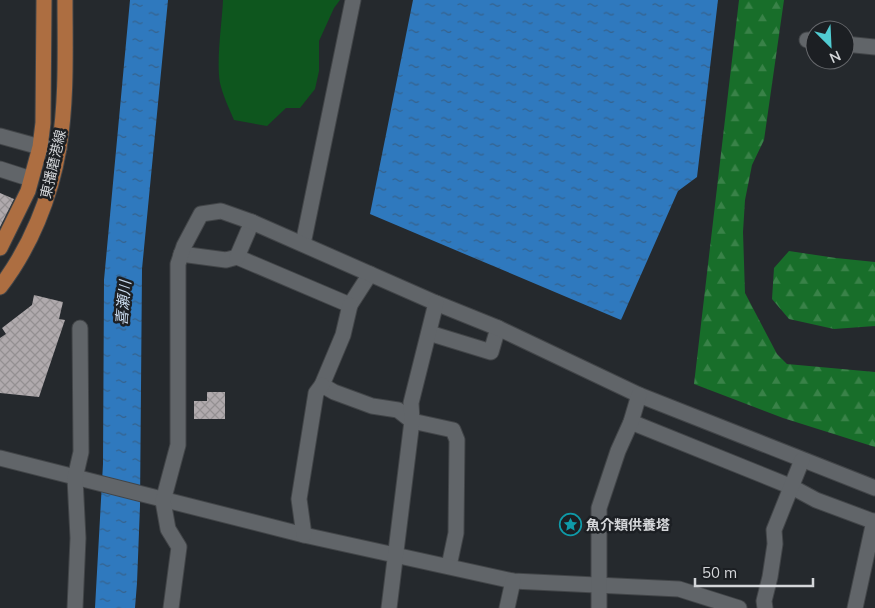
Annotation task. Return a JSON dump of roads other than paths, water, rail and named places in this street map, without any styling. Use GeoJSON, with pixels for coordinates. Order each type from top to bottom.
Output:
{"type":"FeatureCollection","features":[{"type":"Feature","properties":{"kind":"main road","name":"東播磨港線"},"geometry":{"type":"LineString","coordinates":[[0,248],[28,191],[40,147],[43,123],[44,0]]}},
{"type":"Feature","properties":{"kind":"main road","name":"東播磨港線"},"geometry":{"type":"LineString","coordinates":[[0,286],[19,260],[47,198],[59,149],[65,74],[65,0]]}},
{"type":"Feature","properties":{"kind":"street"},"geometry":{"type":"LineString","coordinates":[[303,244],[353,0]]}},
{"type":"Feature","properties":{"kind":"street"},"geometry":{"type":"LineString","coordinates":[[855,45],[875,47]]}},
{"type":"Feature","properties":{"kind":"street"},"geometry":{"type":"LineString","coordinates":[[0,136],[40,147],[59,149]]}},
{"type":"Feature","properties":{"kind":"street"},"geometry":{"type":"LineString","coordinates":[[0,169],[31,179]]}},
{"type":"Feature","properties":{"kind":"street"},"geometry":{"type":"LineString","coordinates":[[171,608],[172,588],[179,547],[168,529],[163,501],[178,445],[178,264],[181,254],[202,214],[221,211],[252,222],[436,303],[498,328],[639,395],[875,488]]}},
{"type":"Feature","properties":{"kind":"street"},"geometry":{"type":"LineString","coordinates":[[237,257],[252,222]]}},
{"type":"Feature","properties":{"kind":"street"},"geometry":{"type":"LineString","coordinates":[[181,254],[226,260],[237,257],[350,305]]}},
{"type":"Feature","properties":{"kind":"street"},"geometry":{"type":"LineString","coordinates":[[304,535],[299,499],[316,393],[322,386],[343,335],[350,305],[370,274]]}},
{"type":"Feature","properties":{"kind":"street"},"geometry":{"type":"LineString","coordinates":[[389,608],[412,421],[411,403],[436,303]]}},
{"type":"Feature","properties":{"kind":"street"},"geometry":{"type":"LineString","coordinates":[[75,608],[78,538],[75,478],[81,452],[80,328]]}},
{"type":"Feature","properties":{"kind":"street"},"geometry":{"type":"LineString","coordinates":[[429,334],[491,352],[498,328]]}},
{"type":"Feature","properties":{"kind":"street"},"geometry":{"type":"LineString","coordinates":[[322,386],[372,406],[398,410],[412,421],[453,430],[457,440],[456,534],[449,566]]}},
{"type":"Feature","properties":{"kind":"street"},"geometry":{"type":"LineString","coordinates":[[599,608],[599,508],[639,395]]}},
{"type":"Feature","properties":{"kind":"street"},"geometry":{"type":"LineString","coordinates":[[631,422],[792,487],[816,500],[874,522],[855,608]]}},
{"type":"Feature","properties":{"kind":"street"},"geometry":{"type":"LineString","coordinates":[[0,458],[163,501],[304,535],[513,581],[679,589],[739,608]]}},
{"type":"Feature","properties":{"kind":"street"},"geometry":{"type":"LineString","coordinates":[[765,608],[764,601],[775,544],[774,530],[802,460]]}},
{"type":"Feature","properties":{"kind":"street"},"geometry":{"type":"LineString","coordinates":[[507,608],[513,581]]}},
{"type":"Feature","properties":{"kind":"water","name":"喜瀬川"},"geometry":{"type":"Polygon","coordinates":[[[130,0],[168,0],[142,269],[140,506],[137,583],[135,608],[95,608],[103,464],[104,280],[130,0]]]}},
{"type":"Feature","properties":{"kind":"water"},"geometry":{"type":"Polygon","coordinates":[[[413,0],[718,0],[697,177],[678,191],[621,320],[370,214],[413,0]]]}},
{"type":"Feature","properties":{"kind":"place","name":"魚介類供養塔"},"geometry":{"type":"Point","coordinates":[570,525]}}]}
